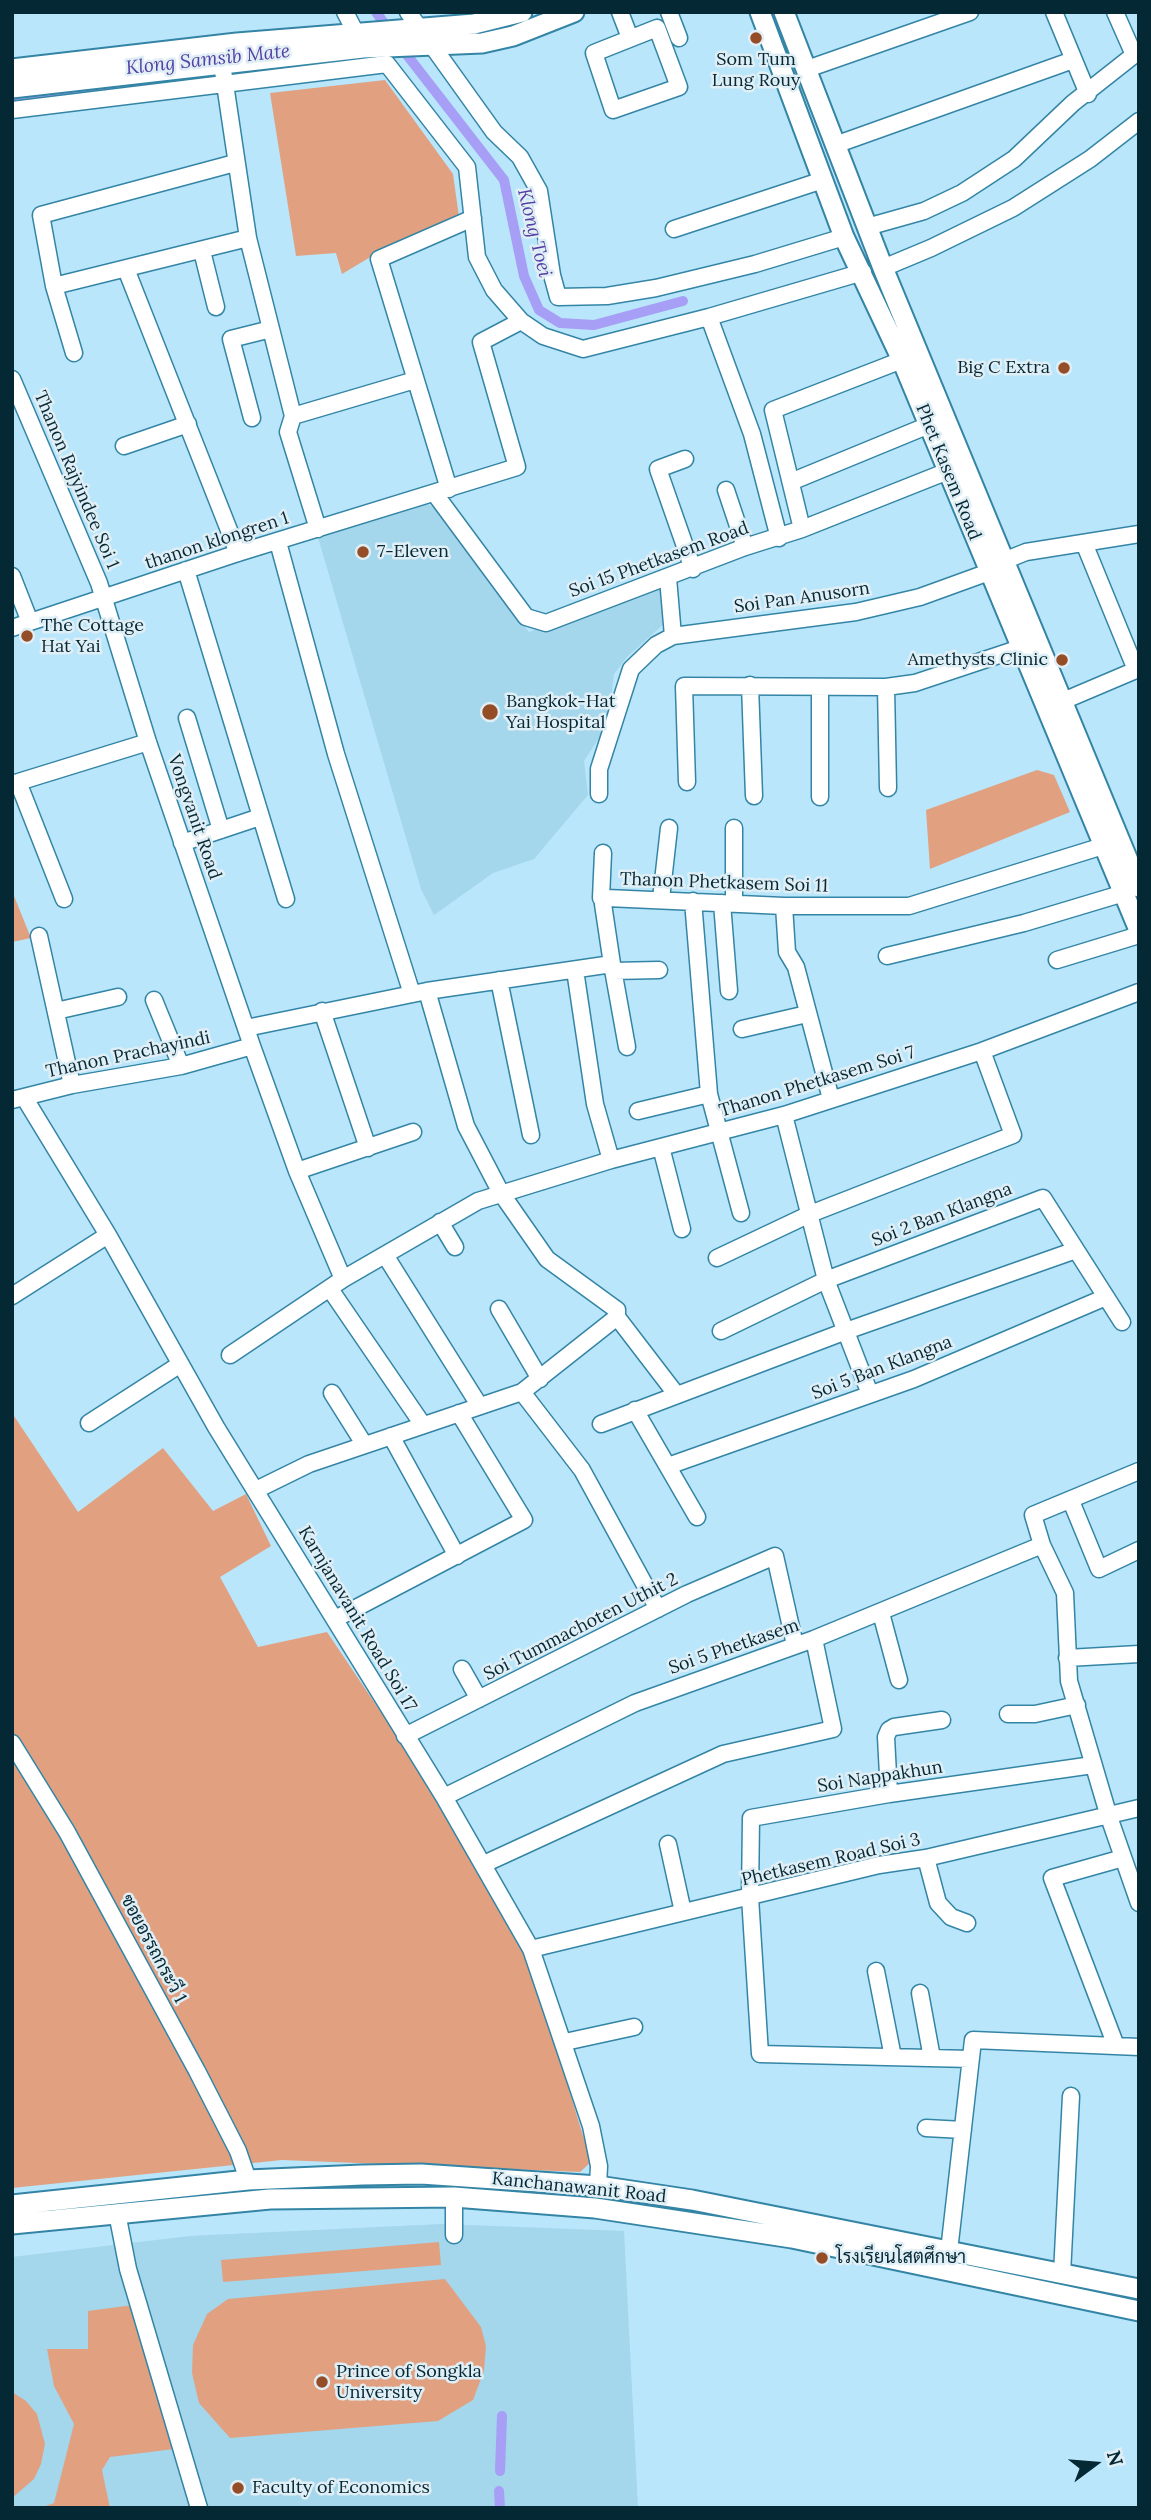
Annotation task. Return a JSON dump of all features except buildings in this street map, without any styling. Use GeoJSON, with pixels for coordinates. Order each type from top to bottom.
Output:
{"type":"FeatureCollection","features":[{"type":"Feature","properties":{"kind":"main road"},"geometry":{"type":"LineString","coordinates":[[12,69],[360,40],[434,47],[482,43],[574,12]]}},
{"type":"Feature","properties":{"kind":"main road","name":"Phet Kasem Road"},"geometry":{"type":"LineString","coordinates":[[761,12],[844,237],[863,272],[902,360],[1103,846],[1131,890]]}},
{"type":"Feature","properties":{"kind":"main road","name":"Phet Kasem Road"},"geometry":{"type":"LineString","coordinates":[[784,12],[883,268],[1063,701],[1131,890],[1139,932]]}},
{"type":"Feature","properties":{"kind":"main road"},"geometry":{"type":"LineString","coordinates":[[12,88],[222,64],[514,14]]}},
{"type":"Feature","properties":{"kind":"main road","name":"Kanchanawanit Road"},"geometry":{"type":"LineString","coordinates":[[12,2224],[247,2180],[421,2174],[598,2186],[692,2200],[793,2229],[1139,2311]]}},
{"type":"Feature","properties":{"kind":"main road","name":"Kanchanawanit Road"},"geometry":{"type":"LineString","coordinates":[[12,2205],[454,2197],[595,2208],[793,2229],[949,2251],[1139,2289]]}},
{"type":"Feature","properties":{"kind":"street"},"geometry":{"type":"LineString","coordinates":[[345,12],[360,40]]}},
{"type":"Feature","properties":{"kind":"street"},"geometry":{"type":"LineString","coordinates":[[408,12],[494,132],[520,157],[539,191],[558,297],[607,296],[656,288],[755,264],[844,237]]}},
{"type":"Feature","properties":{"kind":"street"},"geometry":{"type":"LineString","coordinates":[[620,12],[630,38]]}},
{"type":"Feature","properties":{"kind":"street"},"geometry":{"type":"LineString","coordinates":[[669,12],[679,38]]}},
{"type":"Feature","properties":{"kind":"street"},"geometry":{"type":"LineString","coordinates":[[807,69],[970,12]]}},
{"type":"Feature","properties":{"kind":"street"},"geometry":{"type":"LineString","coordinates":[[1054,12],[1088,94]]}},
{"type":"Feature","properties":{"kind":"street"},"geometry":{"type":"LineString","coordinates":[[867,227],[924,211],[962,193],[1014,159],[1073,103],[1088,94],[1136,53],[1115,12]]}},
{"type":"Feature","properties":{"kind":"street"},"geometry":{"type":"LineString","coordinates":[[657,28],[679,87],[613,110],[594,53],[630,38],[657,28]]}},
{"type":"Feature","properties":{"kind":"street"},"geometry":{"type":"LineString","coordinates":[[835,145],[1073,60]]}},
{"type":"Feature","properties":{"kind":"street"},"geometry":{"type":"LineString","coordinates":[[222,64],[248,238],[293,416],[288,432],[318,529]]}},
{"type":"Feature","properties":{"kind":"street"},"geometry":{"type":"LineString","coordinates":[[12,110],[387,64],[467,167],[477,257],[494,290],[521,321],[543,335],[583,349],[709,317],[863,272]]}},
{"type":"Feature","properties":{"kind":"street"},"geometry":{"type":"LineString","coordinates":[[883,268],[1013,208],[1090,159],[1139,121]]}},
{"type":"Feature","properties":{"kind":"street"},"geometry":{"type":"LineString","coordinates":[[74,353],[54,286],[41,215],[235,163]]}},
{"type":"Feature","properties":{"kind":"street"},"geometry":{"type":"LineString","coordinates":[[674,229],[823,180]]}},
{"type":"Feature","properties":{"kind":"street","name":"Soi 15 Phetkasem Road"},"geometry":{"type":"LineString","coordinates":[[473,218],[379,259],[415,380],[442,491],[526,617],[546,622],[693,569],[745,547],[779,538],[948,471]]}},
{"type":"Feature","properties":{"kind":"street"},"geometry":{"type":"LineString","coordinates":[[54,286],[248,238]]}},
{"type":"Feature","properties":{"kind":"street"},"geometry":{"type":"LineString","coordinates":[[202,251],[216,307]]}},
{"type":"Feature","properties":{"kind":"street"},"geometry":{"type":"LineString","coordinates":[[126,269],[238,553]]}},
{"type":"Feature","properties":{"kind":"street"},"geometry":{"type":"LineString","coordinates":[[709,317],[752,434],[779,538]]}},
{"type":"Feature","properties":{"kind":"street","name":"thanon klongren 1"},"geometry":{"type":"LineString","coordinates":[[12,628],[238,553],[517,467],[481,342],[521,321]]}},
{"type":"Feature","properties":{"kind":"street"},"geometry":{"type":"LineString","coordinates":[[252,418],[232,339],[271,329]]}},
{"type":"Feature","properties":{"kind":"street"},"geometry":{"type":"LineString","coordinates":[[802,529],[793,481],[773,410],[902,360]]}},
{"type":"Feature","properties":{"kind":"street","name":"Thanon Rajyindee Soi 1"},"geometry":{"type":"LineString","coordinates":[[12,379],[99,583],[102,598]]}},
{"type":"Feature","properties":{"kind":"street"},"geometry":{"type":"LineString","coordinates":[[293,416],[415,380]]}},
{"type":"Feature","properties":{"kind":"street"},"geometry":{"type":"LineString","coordinates":[[124,446],[188,424]]}},
{"type":"Feature","properties":{"kind":"street"},"geometry":{"type":"LineString","coordinates":[[793,481],[929,425]]}},
{"type":"Feature","properties":{"kind":"street"},"geometry":{"type":"LineString","coordinates":[[685,459],[657,469],[693,569]]}},
{"type":"Feature","properties":{"kind":"street"},"geometry":{"type":"LineString","coordinates":[[726,490],[745,547]]}},
{"type":"Feature","properties":{"kind":"street","name":"Soi Pan Anusorn"},"geometry":{"type":"LineString","coordinates":[[673,636],[856,612],[920,597],[989,572],[1006,560],[1026,552],[1139,534]]}},
{"type":"Feature","properties":{"kind":"street"},"geometry":{"type":"LineString","coordinates":[[278,542],[336,754],[466,1126],[501,1193],[547,1259],[617,1310],[617,1317],[676,1394]]}},
{"type":"Feature","properties":{"kind":"street"},"geometry":{"type":"LineString","coordinates":[[1063,701],[1136,670],[1084,543]]}},
{"type":"Feature","properties":{"kind":"street"},"geometry":{"type":"LineString","coordinates":[[187,570],[286,899]]}},
{"type":"Feature","properties":{"kind":"street"},"geometry":{"type":"LineString","coordinates":[[12,576],[30,622]]}},
{"type":"Feature","properties":{"kind":"street"},"geometry":{"type":"LineString","coordinates":[[600,794],[599,769],[631,669],[656,645],[673,636],[668,578]]}},
{"type":"Feature","properties":{"kind":"street","name":"Vongvanit Road"},"geometry":{"type":"LineString","coordinates":[[102,598],[182,843],[336,1284],[423,1425]]}},
{"type":"Feature","properties":{"kind":"street"},"geometry":{"type":"LineString","coordinates":[[687,782],[684,686],[886,687],[915,684],[1020,648]]}},
{"type":"Feature","properties":{"kind":"street"},"geometry":{"type":"LineString","coordinates":[[750,685],[754,796]]}},
{"type":"Feature","properties":{"kind":"street"},"geometry":{"type":"LineString","coordinates":[[820,687],[820,797]]}},
{"type":"Feature","properties":{"kind":"street"},"geometry":{"type":"LineString","coordinates":[[886,687],[888,788]]}},
{"type":"Feature","properties":{"kind":"street"},"geometry":{"type":"LineString","coordinates":[[187,718],[221,830]]}},
{"type":"Feature","properties":{"kind":"street"},"geometry":{"type":"LineString","coordinates":[[64,899],[15,783],[148,742]]}},
{"type":"Feature","properties":{"kind":"street"},"geometry":{"type":"LineString","coordinates":[[182,843],[260,817]]}},
{"type":"Feature","properties":{"kind":"street"},"geometry":{"type":"LineString","coordinates":[[661,899],[669,828]]}},
{"type":"Feature","properties":{"kind":"street"},"geometry":{"type":"LineString","coordinates":[[729,991],[728,903],[734,828]]}},
{"type":"Feature","properties":{"kind":"street","name":"Thanon Phetkasem Soi 11"},"geometry":{"type":"LineString","coordinates":[[627,1047],[601,898],[784,906],[909,906],[1103,846]]}},
{"type":"Feature","properties":{"kind":"street"},"geometry":{"type":"LineString","coordinates":[[601,898],[603,853]]}},
{"type":"Feature","properties":{"kind":"street"},"geometry":{"type":"LineString","coordinates":[[887,956],[1024,923],[1131,890]]}},
{"type":"Feature","properties":{"kind":"street"},"geometry":{"type":"LineString","coordinates":[[693,901],[709,1094],[717,1132],[741,1213]]}},
{"type":"Feature","properties":{"kind":"street"},"geometry":{"type":"LineString","coordinates":[[784,906],[788,952],[796,967],[831,1099]]}},
{"type":"Feature","properties":{"kind":"street"},"geometry":{"type":"LineString","coordinates":[[1057,960],[1139,932]]}},
{"type":"Feature","properties":{"kind":"street"},"geometry":{"type":"LineString","coordinates":[[39,936],[72,1085]]}},
{"type":"Feature","properties":{"kind":"street"},"geometry":{"type":"LineString","coordinates":[[246,1028],[322,1011],[499,980],[612,967],[659,970]]}},
{"type":"Feature","properties":{"kind":"street"},"geometry":{"type":"LineString","coordinates":[[575,970],[595,1104],[611,1160]]}},
{"type":"Feature","properties":{"kind":"street"},"geometry":{"type":"LineString","coordinates":[[499,980],[531,1135]]}},
{"type":"Feature","properties":{"kind":"street","name":"Thanon Phetkasem Soi 7"},"geometry":{"type":"LineString","coordinates":[[230,1355],[336,1284],[478,1201],[611,1160],[784,1115],[982,1051],[1139,992]]}},
{"type":"Feature","properties":{"kind":"street"},"geometry":{"type":"LineString","coordinates":[[56,1011],[118,998]]}},
{"type":"Feature","properties":{"kind":"street"},"geometry":{"type":"LineString","coordinates":[[154,1000],[181,1066]]}},
{"type":"Feature","properties":{"kind":"street"},"geometry":{"type":"LineString","coordinates":[[322,1011],[368,1148]]}},
{"type":"Feature","properties":{"kind":"street"},"geometry":{"type":"LineString","coordinates":[[742,1029],[807,1014]]}},
{"type":"Feature","properties":{"kind":"street","name":"Thanon Prachayindi"},"geometry":{"type":"LineString","coordinates":[[18,1099],[72,1085],[181,1066],[252,1046]]}},
{"type":"Feature","properties":{"kind":"street"},"geometry":{"type":"LineString","coordinates":[[718,1258],[810,1214],[1013,1135],[982,1051]]}},
{"type":"Feature","properties":{"kind":"street"},"geometry":{"type":"LineString","coordinates":[[638,1111],[709,1094]]}},
{"type":"Feature","properties":{"kind":"street","name":"Karnjanavanit Road Soi 17"},"geometry":{"type":"LineString","coordinates":[[18,1099],[108,1235],[180,1365],[444,1797],[531,1949],[565,2042],[591,2126],[598,2166],[598,2186]]}},
{"type":"Feature","properties":{"kind":"street"},"geometry":{"type":"LineString","coordinates":[[784,1115],[826,1280],[870,1394]]}},
{"type":"Feature","properties":{"kind":"street"},"geometry":{"type":"LineString","coordinates":[[297,1171],[413,1132]]}},
{"type":"Feature","properties":{"kind":"street"},"geometry":{"type":"LineString","coordinates":[[661,1147],[682,1229]]}},
{"type":"Feature","properties":{"kind":"street","name":"Soi 2 Ban Klangna"},"geometry":{"type":"LineString","coordinates":[[721,1331],[826,1280],[1043,1198],[1122,1322]]}},
{"type":"Feature","properties":{"kind":"street"},"geometry":{"type":"LineString","coordinates":[[440,1222],[455,1247]]}},
{"type":"Feature","properties":{"kind":"street"},"geometry":{"type":"LineString","coordinates":[[12,1296],[108,1235]]}},
{"type":"Feature","properties":{"kind":"street"},"geometry":{"type":"LineString","coordinates":[[601,1424],[846,1331],[1076,1250]]}},
{"type":"Feature","properties":{"kind":"street"},"geometry":{"type":"LineString","coordinates":[[385,1255],[480,1405]]}},
{"type":"Feature","properties":{"kind":"street","name":"Soi 5 Ban Klangna"},"geometry":{"type":"LineString","coordinates":[[667,1466],[914,1379],[1106,1297]]}},
{"type":"Feature","properties":{"kind":"street"},"geometry":{"type":"LineString","coordinates":[[499,1309],[540,1379]]}},
{"type":"Feature","properties":{"kind":"street"},"geometry":{"type":"LineString","coordinates":[[256,1489],[309,1464],[364,1444],[523,1392],[617,1317]]}},
{"type":"Feature","properties":{"kind":"street"},"geometry":{"type":"LineString","coordinates":[[89,1423],[180,1365]]}},
{"type":"Feature","properties":{"kind":"street"},"geometry":{"type":"LineString","coordinates":[[523,1392],[582,1470],[658,1609]]}},
{"type":"Feature","properties":{"kind":"street"},"geometry":{"type":"LineString","coordinates":[[332,1393],[364,1444]]}},
{"type":"Feature","properties":{"kind":"street"},"geometry":{"type":"LineString","coordinates":[[635,1410],[697,1517]]}},
{"type":"Feature","properties":{"kind":"street"},"geometry":{"type":"LineString","coordinates":[[335,1619],[523,1520],[459,1413]]}},
{"type":"Feature","properties":{"kind":"street"},"geometry":{"type":"LineString","coordinates":[[391,1436],[457,1556]]}},
{"type":"Feature","properties":{"kind":"street"},"geometry":{"type":"LineString","coordinates":[[1137,1892],[1109,1817],[1069,1681],[1065,1593],[1042,1545],[1033,1515],[1139,1471]]}},
{"type":"Feature","properties":{"kind":"street"},"geometry":{"type":"LineString","coordinates":[[1071,1501],[1099,1569],[1139,1550]]}},
{"type":"Feature","properties":{"kind":"street","name":"Soi 5 Phetkasem"},"geometry":{"type":"LineString","coordinates":[[444,1797],[635,1703],[881,1613],[1042,1545]]}},
{"type":"Feature","properties":{"kind":"street","name":"Soi Tummachoten Uthit 2"},"geometry":{"type":"LineString","coordinates":[[405,1736],[658,1609],[775,1556],[795,1645]]}},
{"type":"Feature","properties":{"kind":"street"},"geometry":{"type":"LineString","coordinates":[[881,1613],[900,1680]]}},
{"type":"Feature","properties":{"kind":"street"},"geometry":{"type":"LineString","coordinates":[[484,1864],[723,1754],[833,1729],[814,1639]]}},
{"type":"Feature","properties":{"kind":"street"},"geometry":{"type":"LineString","coordinates":[[1067,1658],[1139,1654]]}},
{"type":"Feature","properties":{"kind":"street"},"geometry":{"type":"LineString","coordinates":[[463,1669],[479,1699]]}},
{"type":"Feature","properties":{"kind":"street"},"geometry":{"type":"LineString","coordinates":[[1009,1714],[1035,1714],[1077,1705]]}},
{"type":"Feature","properties":{"kind":"street"},"geometry":{"type":"LineString","coordinates":[[889,1794],[886,1737],[889,1730],[942,1720]]}},
{"type":"Feature","properties":{"kind":"street","name":"ซอยอรรถกระวี 1"},"geometry":{"type":"LineString","coordinates":[[12,1743],[68,1832],[197,2071],[238,2151],[247,2180]]}},
{"type":"Feature","properties":{"kind":"street","name":"Soi Nappakhun"},"geometry":{"type":"LineString","coordinates":[[750,1897],[751,1818],[889,1794],[1093,1765]]}},
{"type":"Feature","properties":{"kind":"street","name":"Phetkasem Road Soi 3"},"geometry":{"type":"LineString","coordinates":[[531,1949],[879,1866],[926,1858],[1139,1808]]}},
{"type":"Feature","properties":{"kind":"street"},"geometry":{"type":"LineString","coordinates":[[668,1844],[683,1912]]}},
{"type":"Feature","properties":{"kind":"street"},"geometry":{"type":"LineString","coordinates":[[926,1858],[938,1903],[951,1917],[967,1923]]}},
{"type":"Feature","properties":{"kind":"street"},"geometry":{"type":"LineString","coordinates":[[1116,2046],[1052,1878],[1123,1858]]}},
{"type":"Feature","properties":{"kind":"street"},"geometry":{"type":"LineString","coordinates":[[750,1897],[760,2054],[971,2059]]}},
{"type":"Feature","properties":{"kind":"street"},"geometry":{"type":"LineString","coordinates":[[876,1971],[893,2057]]}},
{"type":"Feature","properties":{"kind":"street"},"geometry":{"type":"LineString","coordinates":[[920,1993],[932,2058]]}},
{"type":"Feature","properties":{"kind":"street"},"geometry":{"type":"LineString","coordinates":[[565,2042],[634,2027]]}},
{"type":"Feature","properties":{"kind":"street"},"geometry":{"type":"LineString","coordinates":[[949,2251],[973,2040],[1139,2047]]}},
{"type":"Feature","properties":{"kind":"street"},"geometry":{"type":"LineString","coordinates":[[1062,2274],[1071,2096]]}},
{"type":"Feature","properties":{"kind":"street"},"geometry":{"type":"LineString","coordinates":[[926,2127],[963,2130]]}},
{"type":"Feature","properties":{"kind":"street"},"geometry":{"type":"LineString","coordinates":[[454,2197],[454,2235]]}},
{"type":"Feature","properties":{"kind":"street"},"geometry":{"type":"LineString","coordinates":[[116,2204],[128,2269],[199,2508]]}},
{"type":"Feature","properties":{"kind":"shaded area"},"geometry":{"type":"Polygon","coordinates":[[[385,80],[453,174],[459,217],[377,253],[342,274],[336,253],[296,256],[270,93],[385,80]]]}},
{"type":"Feature","properties":{"kind":"shaded area","name":"Bangkok-Hat Yai Hospital"},"geometry":{"type":"Polygon","coordinates":[[[423,502],[434,507],[529,632],[663,584],[667,621],[627,657],[614,674],[608,724],[584,761],[588,795],[534,859],[493,873],[434,915],[421,889],[317,534],[423,502]]]}},
{"type":"Feature","properties":{"kind":"shaded area"},"geometry":{"type":"Polygon","coordinates":[[[1037,770],[1054,775],[1070,812],[930,869],[926,810],[1037,770]]]}},
{"type":"Feature","properties":{"kind":"shaded area"},"geometry":{"type":"Polygon","coordinates":[[[12,891],[31,938],[12,942],[12,891]]]}},
{"type":"Feature","properties":{"kind":"shaded area"},"geometry":{"type":"Polygon","coordinates":[[[12,1413],[78,1512],[163,1448],[213,1511],[246,1494],[271,1546],[220,1577],[258,1647],[327,1632],[467,1840],[524,1942],[591,2162],[580,2172],[282,2160],[12,2188],[12,1413]]]}},
{"type":"Feature","properties":{"kind":"shaded area","name":"Prince of Songkla University"},"geometry":{"type":"Polygon","coordinates":[[[442,2224],[624,2231],[638,2508],[12,2508],[12,2257],[190,2236],[442,2224]]]}},
{"type":"Feature","properties":{"kind":"shaded area"},"geometry":{"type":"Polygon","coordinates":[[[439,2242],[441,2265],[223,2282],[221,2260],[439,2242]]]}},
{"type":"Feature","properties":{"kind":"shaded area"},"geometry":{"type":"Polygon","coordinates":[[[445,2279],[481,2327],[486,2346],[484,2371],[473,2400],[438,2421],[230,2438],[199,2403],[192,2373],[193,2345],[207,2314],[228,2299],[445,2279]]]}},
{"type":"Feature","properties":{"kind":"shaded area"},"geometry":{"type":"Polygon","coordinates":[[[133,2305],[174,2449],[110,2457],[102,2470],[110,2508],[40,2508],[54,2503],[74,2424],[54,2386],[47,2349],[88,2349],[88,2311],[133,2305]]]}},
{"type":"Feature","properties":{"kind":"shaded area"},"geometry":{"type":"Polygon","coordinates":[[[12,2392],[26,2401],[37,2414],[45,2444],[41,2464],[34,2479],[12,2498],[12,2392]]]}},
{"type":"Feature","properties":{"kind":"waterway","name":"Klong Toei"},"geometry":{"type":"LineString","coordinates":[[376,12],[391,33]]}},
{"type":"Feature","properties":{"kind":"waterway","name":"Klong Toei"},"geometry":{"type":"LineString","coordinates":[[400,46],[504,180],[524,276],[539,310],[560,323],[594,325],[683,301]]}},
{"type":"Feature","properties":{"kind":"waterway","name":"Klong Samsib Mate"},"geometry":{"type":"LineString","coordinates":[[12,98],[305,66]]}},
{"type":"Feature","properties":{"kind":"waterway"},"geometry":{"type":"LineString","coordinates":[[500,2471],[502,2416]]}},
{"type":"Feature","properties":{"kind":"waterway"},"geometry":{"type":"LineString","coordinates":[[499,2491],[500,2508]]}},
{"type":"Feature","properties":{"kind":"place","name":"Som Tum Lung Rouy"},"geometry":{"type":"Point","coordinates":[756,38]}},
{"type":"Feature","properties":{"kind":"place","name":"Big C Extra"},"geometry":{"type":"Point","coordinates":[1064,368]}},
{"type":"Feature","properties":{"kind":"place","name":"7-Eleven"},"geometry":{"type":"Point","coordinates":[363,552]}},
{"type":"Feature","properties":{"kind":"place","name":"The Cottage Hat Yai"},"geometry":{"type":"Point","coordinates":[27,636]}},
{"type":"Feature","properties":{"kind":"place","name":"Amethysts Clinic"},"geometry":{"type":"Point","coordinates":[1062,660]}},
{"type":"Feature","properties":{"kind":"place","name":"Bangkok-Hat Yai Hospital"},"geometry":{"type":"Point","coordinates":[490,712]}},
{"type":"Feature","properties":{"kind":"place","name":"โรงเรียนโสตศึกษา"},"geometry":{"type":"Point","coordinates":[822,2258]}},
{"type":"Feature","properties":{"kind":"place","name":"Prince of Songkla University"},"geometry":{"type":"Point","coordinates":[322,2382]}},
{"type":"Feature","properties":{"kind":"place","name":"Faculty of Economics"},"geometry":{"type":"Point","coordinates":[238,2488]}}]}
